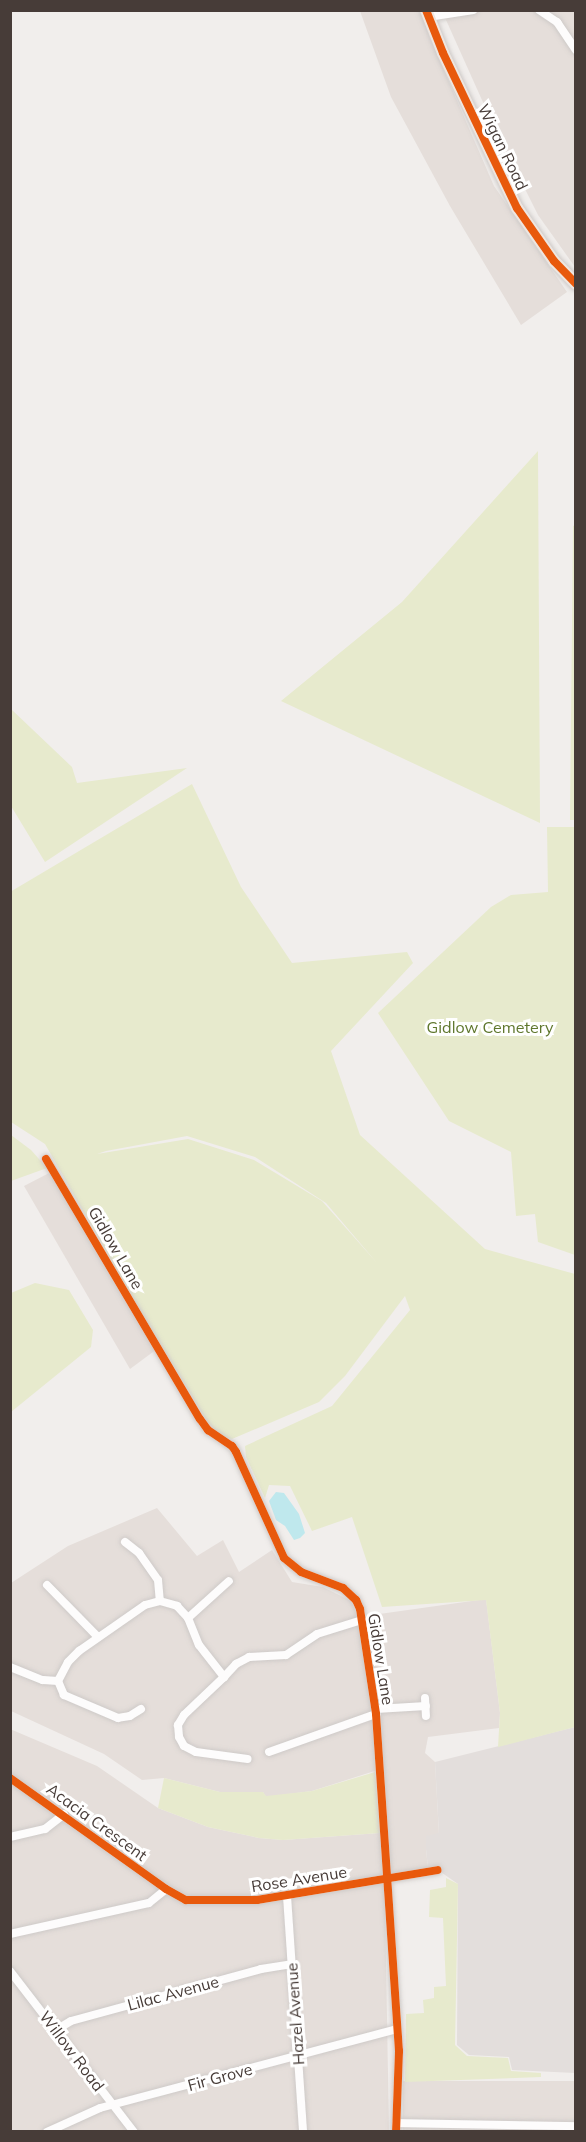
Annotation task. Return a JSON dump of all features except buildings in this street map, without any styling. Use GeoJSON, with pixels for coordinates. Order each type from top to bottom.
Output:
{"type":"FeatureCollection","features":[{"type":"Feature","properties":{"kind":"highway","name":"Wigan Road"},"geometry":{"type":"LineString","coordinates":[[427,14],[517,208],[554,261],[576,284]]}},
{"type":"Feature","properties":{"kind":"street"},"geometry":{"type":"LineString","coordinates":[[427,14],[473,10]]}},
{"type":"Feature","properties":{"kind":"street"},"geometry":{"type":"LineString","coordinates":[[539,10],[557,22],[573,40],[576,50]]}},
{"type":"Feature","properties":{"kind":"street","name":"Gidlow Lane"},"geometry":{"type":"LineString","coordinates":[[46,1159],[200,1419],[208,1430],[232,1446],[236,1452],[284,1557],[301,1572],[344,1588],[356,1600],[362,1620],[376,1712],[397,2029],[396,2127]]}},
{"type":"Feature","properties":{"kind":"street"},"geometry":{"type":"LineString","coordinates":[[125,1542],[139,1554],[158,1580],[160,1601]]}},
{"type":"Feature","properties":{"kind":"street"},"geometry":{"type":"LineString","coordinates":[[188,1618],[229,1581]]}},
{"type":"Feature","properties":{"kind":"street"},"geometry":{"type":"LineString","coordinates":[[47,1585],[98,1637]]}},
{"type":"Feature","properties":{"kind":"street"},"geometry":{"type":"LineString","coordinates":[[58,1681],[68,1662],[98,1637],[145,1605],[160,1601],[177,1606],[188,1618],[199,1646],[224,1677]]}},
{"type":"Feature","properties":{"kind":"street"},"geometry":{"type":"LineString","coordinates":[[248,1759],[196,1752],[184,1746],[179,1737],[178,1725],[184,1715],[236,1664],[249,1657],[286,1655],[317,1634],[362,1620]]}},
{"type":"Feature","properties":{"kind":"street"},"geometry":{"type":"LineString","coordinates":[[10,1666],[43,1680],[58,1681]]}},
{"type":"Feature","properties":{"kind":"street"},"geometry":{"type":"LineString","coordinates":[[58,1681],[64,1695],[118,1718],[130,1716],[141,1709]]}},
{"type":"Feature","properties":{"kind":"street"},"geometry":{"type":"LineString","coordinates":[[269,1752],[376,1712],[425,1702],[426,1716]]}},
{"type":"Feature","properties":{"kind":"street","name":"Acacia Crescent"},"geometry":{"type":"LineString","coordinates":[[10,1778],[64,1814],[166,1889]]}},
{"type":"Feature","properties":{"kind":"street"},"geometry":{"type":"LineString","coordinates":[[10,1837],[45,1829],[64,1814]]}},
{"type":"Feature","properties":{"kind":"street","name":"Rose Avenue"},"geometry":{"type":"LineString","coordinates":[[166,1889],[186,1900],[238,1902],[287,1896],[438,1870]]}},
{"type":"Feature","properties":{"kind":"street"},"geometry":{"type":"LineString","coordinates":[[10,1934],[149,1903],[166,1889]]}},
{"type":"Feature","properties":{"kind":"street","name":"Hazel Avenue"},"geometry":{"type":"LineString","coordinates":[[287,1896],[303,2132]]}},
{"type":"Feature","properties":{"kind":"street","name":"Lilac Avenue"},"geometry":{"type":"LineString","coordinates":[[56,2030],[70,2021],[261,1969],[292,1964]]}},
{"type":"Feature","properties":{"kind":"street","name":"Willow Road"},"geometry":{"type":"LineString","coordinates":[[10,1971],[134,2132]]}},
{"type":"Feature","properties":{"kind":"street","name":"Fir Grove"},"geometry":{"type":"LineString","coordinates":[[47,2132],[65,2122],[113,2105],[397,2029]]}},
{"type":"Feature","properties":{"kind":"street"},"geometry":{"type":"LineString","coordinates":[[396,2127],[573,2128]]}},
{"type":"Feature","properties":{"kind":"shaded area"},"geometry":{"type":"Polygon","coordinates":[[[360,11],[421,11],[429,36],[494,186],[567,292],[521,325],[450,206],[391,97],[360,11]]]}},
{"type":"Feature","properties":{"kind":"shaded area"},"geometry":{"type":"Polygon","coordinates":[[[442,11],[575,11],[575,267],[538,215],[495,129],[442,11]]]}},
{"type":"Feature","properties":{"kind":"shaded area"},"geometry":{"type":"Polygon","coordinates":[[[53,1171],[161,1346],[130,1369],[24,1186],[53,1171]]]}},
{"type":"Feature","properties":{"kind":"shaded area"},"geometry":{"type":"Polygon","coordinates":[[[157,1508],[197,1556],[223,1540],[239,1572],[272,1550],[292,1582],[323,1587],[351,1601],[358,1617],[486,1599],[500,1713],[499,1728],[428,1737],[425,1753],[435,1762],[439,1834],[426,1849],[428,1868],[390,1875],[384,1768],[312,1791],[266,1797],[263,1792],[220,1792],[164,1778],[142,1780],[104,1754],[11,1711],[11,1583],[68,1546],[157,1508]]]}},
{"type":"Feature","properties":{"kind":"shaded area"},"geometry":{"type":"Polygon","coordinates":[[[575,1727],[575,2073],[512,2070],[509,2057],[469,2055],[457,2045],[458,1884],[438,1870],[428,1868],[426,1849],[426,1836],[439,1833],[435,1762],[575,1727]]]}},
{"type":"Feature","properties":{"kind":"shaded area"},"geometry":{"type":"Polygon","coordinates":[[[10,1729],[97,1766],[158,1808],[208,1827],[259,1838],[283,1840],[380,1833],[385,1905],[389,2131],[11,2131],[10,1729]]]}},
{"type":"Feature","properties":{"kind":"shaded area"},"geometry":{"type":"Polygon","coordinates":[[[403,2081],[575,2081],[575,2131],[403,2131],[403,2081]]]}},
{"type":"Feature","properties":{"kind":"green space"},"geometry":{"type":"Polygon","coordinates":[[[538,451],[540,823],[281,701],[402,602],[538,451]]]}},
{"type":"Feature","properties":{"kind":"green space"},"geometry":{"type":"Polygon","coordinates":[[[575,525],[576,820],[570,820],[573,526],[575,525]]]}},
{"type":"Feature","properties":{"kind":"green space"},"geometry":{"type":"Polygon","coordinates":[[[11,709],[72,767],[77,783],[187,768],[45,862],[11,806],[11,709]]]}},
{"type":"Feature","properties":{"kind":"green space"},"geometry":{"type":"Polygon","coordinates":[[[192,784],[241,887],[292,963],[407,952],[413,963],[331,1051],[360,1135],[485,1249],[575,1274],[575,1727],[498,1747],[500,1713],[486,1600],[382,1607],[352,1517],[312,1531],[290,1486],[269,1485],[265,1498],[246,1457],[245,1446],[332,1406],[410,1310],[405,1296],[345,1376],[319,1402],[232,1439],[220,1436],[207,1421],[139,1309],[45,1144],[11,1122],[10,892],[192,784]],[[187,1136],[97,1154],[188,1139],[254,1160],[322,1201],[377,1263],[326,1203],[255,1157],[187,1136]]]}},
{"type":"Feature","properties":{"kind":"green space","name":"Gidlow Cemetery"},"geometry":{"type":"Polygon","coordinates":[[[547,827],[575,827],[575,1255],[538,1242],[535,1214],[516,1216],[511,1152],[449,1121],[378,1013],[491,907],[511,895],[548,892],[547,827]]]}},
{"type":"Feature","properties":{"kind":"green space"},"geometry":{"type":"Polygon","coordinates":[[[11,1135],[31,1150],[47,1168],[11,1181],[11,1135]]]}},
{"type":"Feature","properties":{"kind":"green space"},"geometry":{"type":"Polygon","coordinates":[[[35,1283],[69,1290],[93,1330],[91,1347],[11,1412],[11,1293],[35,1283]]]}},
{"type":"Feature","properties":{"kind":"green space"},"geometry":{"type":"Polygon","coordinates":[[[375,1772],[380,1833],[283,1840],[259,1838],[208,1827],[158,1808],[164,1778],[220,1792],[263,1792],[266,1796],[312,1791],[375,1772]]]}},
{"type":"Feature","properties":{"kind":"green space"},"geometry":{"type":"Polygon","coordinates":[[[446,1878],[458,1884],[455,2045],[467,2056],[508,2058],[511,2071],[541,2073],[541,2077],[405,2082],[406,2014],[424,2013],[423,2000],[434,1998],[434,1987],[446,1986],[443,1918],[429,1917],[430,1890],[446,1887],[446,1878]]]}},
{"type":"Feature","properties":{"kind":"water"},"geometry":{"type":"Polygon","coordinates":[[[276,1492],[284,1493],[299,1514],[305,1533],[300,1538],[294,1540],[285,1526],[276,1520],[269,1501],[276,1492]]]}},
{"type":"Feature","properties":{"kind":"cycle path"},"geometry":{"type":"LineString","coordinates":[[426,10],[443,53],[517,208],[554,261],[576,284]]}},
{"type":"Feature","properties":{"kind":"cycle path"},"geometry":{"type":"LineString","coordinates":[[46,1159],[200,1419],[208,1430],[232,1446],[236,1452],[284,1558],[301,1572],[343,1588],[356,1600],[360,1609],[376,1714],[399,2051],[396,2132]]}},
{"type":"Feature","properties":{"kind":"cycle path"},"geometry":{"type":"LineString","coordinates":[[10,1778],[166,1889],[186,1900],[257,1900],[438,1870]]}}]}
